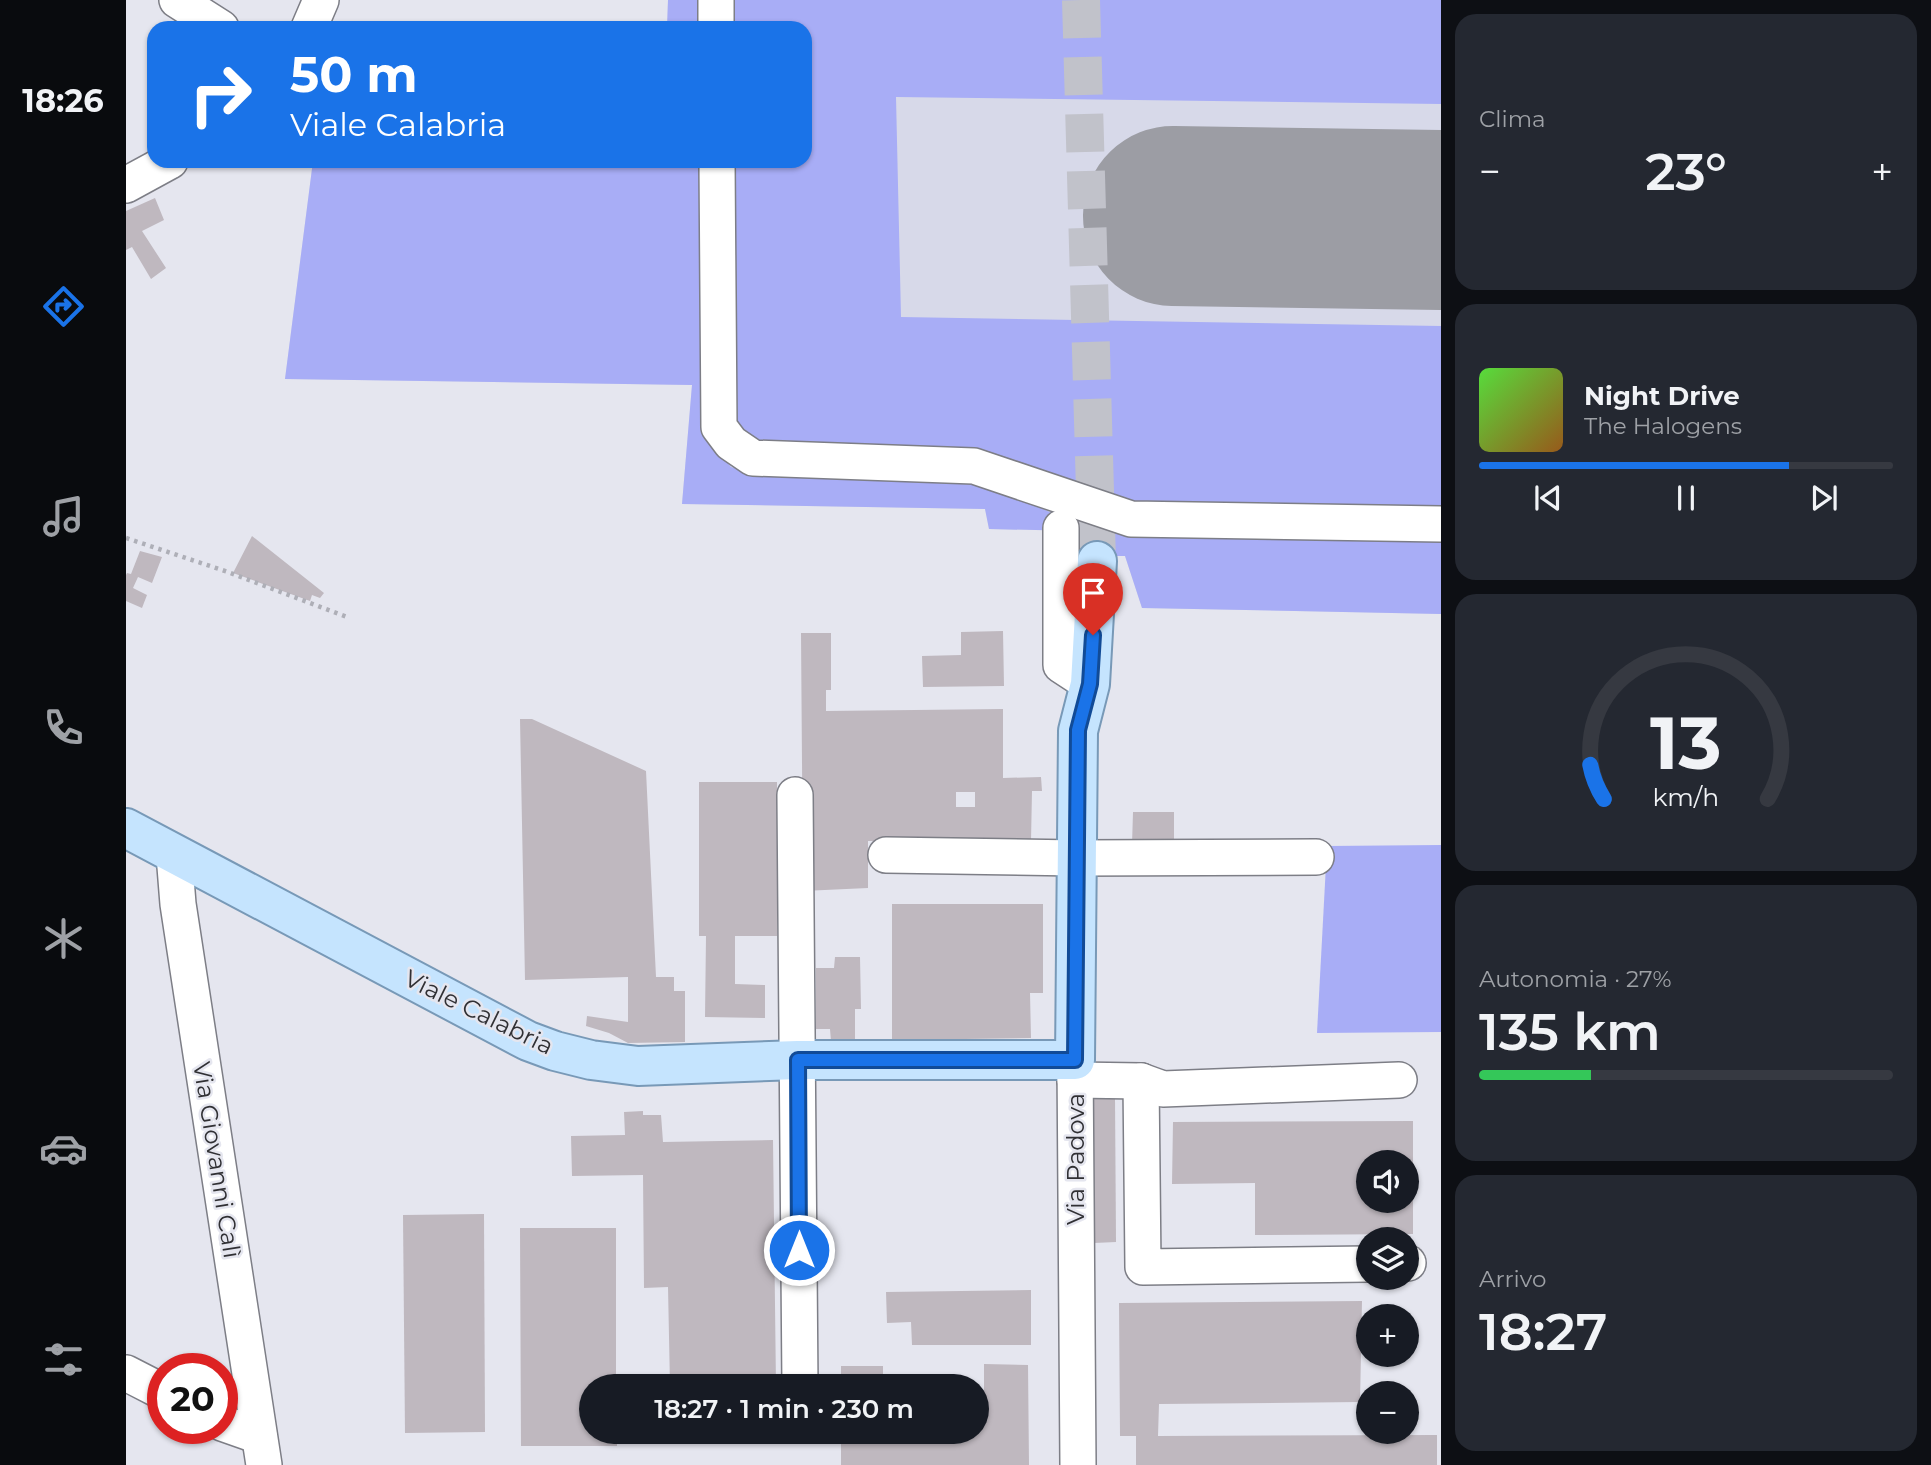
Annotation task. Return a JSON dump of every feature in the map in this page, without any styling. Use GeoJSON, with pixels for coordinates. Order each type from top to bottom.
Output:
{"type":"FeatureCollection","features":[{"type":"Feature","properties":{"kind":"main road","name":"Via Padova"},"geometry":{"type":"LineString","coordinates":[[1075,1070],[1078,730],[1090,684],[1097,561]]}},
{"type":"Feature","properties":{"kind":"main road","name":"Viale Calabria"},"geometry":{"type":"LineString","coordinates":[[126,828],[528,1041],[555,1051],[591,1060],[638,1066],[798,1060],[1075,1070]]}},
{"type":"Feature","properties":{"kind":"street"},"geometry":{"type":"LineString","coordinates":[[177,0],[210,21]]}},
{"type":"Feature","properties":{"kind":"street"},"geometry":{"type":"LineString","coordinates":[[312,21],[321,0]]}},
{"type":"Feature","properties":{"kind":"street"},"geometry":{"type":"LineString","coordinates":[[716,0],[716,21]]}},
{"type":"Feature","properties":{"kind":"street"},"geometry":{"type":"LineString","coordinates":[[126,185],[157,168]]}},
{"type":"Feature","properties":{"kind":"street"},"geometry":{"type":"LineString","coordinates":[[717,168],[719,427],[731,443],[753,458],[974,466],[1131,519],[1441,524]]}},
{"type":"Feature","properties":{"kind":"street"},"geometry":{"type":"LineString","coordinates":[[1061,528],[1061,665],[1090,684]]}},
{"type":"Feature","properties":{"kind":"street"},"geometry":{"type":"LineString","coordinates":[[795,795],[800,1374]]}},
{"type":"Feature","properties":{"kind":"street","name":"Via Giovanni Calì"},"geometry":{"type":"LineString","coordinates":[[174,854],[178,904],[262,1450]]}},
{"type":"Feature","properties":{"kind":"street"},"geometry":{"type":"LineString","coordinates":[[886,855],[1316,858]]}},
{"type":"Feature","properties":{"kind":"street"},"geometry":{"type":"LineString","coordinates":[[1075,1070],[1141,1081],[1163,1089],[1399,1080]]}},
{"type":"Feature","properties":{"kind":"street","name":"Via Padova"},"geometry":{"type":"LineString","coordinates":[[1075,1070],[1078,1465]]}},
{"type":"Feature","properties":{"kind":"street"},"geometry":{"type":"LineString","coordinates":[[1141,1081],[1143,1267],[1356,1264]]}},
{"type":"Feature","properties":{"kind":"street"},"geometry":{"type":"LineString","coordinates":[[126,1373],[147,1384]]}},
{"type":"Feature","properties":{"kind":"street"},"geometry":{"type":"LineString","coordinates":[[238,1434],[262,1450]]}},
{"type":"Feature","properties":{"kind":"path"},"geometry":{"type":"LineString","coordinates":[[126,538],[229,572],[347,617]]}},
{"type":"Feature","properties":{"kind":"shaded area"},"geometry":{"type":"Polygon","coordinates":[[[668,0],[1441,0],[1441,614],[1142,608],[1125,556],[1077,556],[1076,531],[989,529],[985,509],[682,504],[692,385],[285,379],[312,168],[812,168],[812,21],[667,21],[668,0]]]}},
{"type":"Feature","properties":{"kind":"shaded area"},"geometry":{"type":"Polygon","coordinates":[[[668,0],[705,0],[706,21],[667,21],[668,0]]]}},
{"type":"Feature","properties":{"kind":"shaded area"},"geometry":{"type":"Polygon","coordinates":[[[729,0],[1441,0],[1441,104],[896,97],[901,317],[1441,326],[1441,514],[1133,508],[756,447],[736,430],[731,168],[812,168],[812,21],[729,21],[729,0]]]}},
{"type":"Feature","properties":{"kind":"shaded area"},"geometry":{"type":"Polygon","coordinates":[[[312,168],[707,168],[714,447],[731,467],[758,475],[967,479],[1068,520],[1127,530],[1441,537],[1441,614],[1142,608],[1125,556],[1077,556],[1076,531],[989,529],[985,509],[682,504],[692,385],[285,379],[312,168]]]}},
{"type":"Feature","properties":{"kind":"shaded area"},"geometry":{"type":"Polygon","coordinates":[[[1441,845],[1441,1032],[1317,1033],[1327,846],[1441,845]]]}},
{"type":"Feature","properties":{"kind":"building"},"geometry":{"type":"Polygon","coordinates":[[[155,198],[164,220],[142,231],[166,268],[151,279],[132,247],[126,250],[126,211],[155,198]]]}},
{"type":"Feature","properties":{"kind":"building"},"geometry":{"type":"Polygon","coordinates":[[[252,536],[324,593],[320,598],[312,595],[310,601],[233,573],[252,536]]]}},
{"type":"Feature","properties":{"kind":"building"},"geometry":{"type":"Polygon","coordinates":[[[140,551],[162,557],[152,583],[138,577],[133,588],[147,595],[142,608],[126,601],[126,575],[131,574],[140,551]]]}},
{"type":"Feature","properties":{"kind":"building"},"geometry":{"type":"Polygon","coordinates":[[[1003,631],[1004,686],[923,687],[922,656],[961,655],[961,632],[1003,631]]]}},
{"type":"Feature","properties":{"kind":"building"},"geometry":{"type":"Polygon","coordinates":[[[801,633],[831,633],[831,690],[826,690],[826,711],[1003,709],[1003,778],[1041,777],[1042,791],[1032,791],[1031,841],[868,841],[868,888],[803,891],[801,633]],[[956,792],[956,807],[975,807],[975,792],[956,792]]]}},
{"type":"Feature","properties":{"kind":"building"},"geometry":{"type":"Polygon","coordinates":[[[520,719],[532,719],[646,771],[656,977],[674,977],[674,991],[685,991],[685,1042],[628,1043],[609,1033],[586,1026],[587,1016],[628,1022],[628,977],[525,980],[520,719]]]}},
{"type":"Feature","properties":{"kind":"building"},"geometry":{"type":"Polygon","coordinates":[[[699,782],[777,782],[777,936],[735,936],[735,984],[765,985],[765,1018],[705,1017],[706,936],[699,936],[699,782]]]}},
{"type":"Feature","properties":{"kind":"building"},"geometry":{"type":"Polygon","coordinates":[[[1133,812],[1174,812],[1174,846],[1132,845],[1133,812]]]}},
{"type":"Feature","properties":{"kind":"building"},"geometry":{"type":"Polygon","coordinates":[[[892,904],[1043,904],[1043,993],[1030,993],[1031,1038],[892,1040],[892,904]]]}},
{"type":"Feature","properties":{"kind":"building"},"geometry":{"type":"Polygon","coordinates":[[[835,957],[860,957],[861,1009],[855,1009],[855,1040],[831,1041],[830,1029],[816,1029],[816,968],[834,968],[835,957]]]}},
{"type":"Feature","properties":{"kind":"building"},"geometry":{"type":"Polygon","coordinates":[[[1093,1098],[1115,1098],[1116,1242],[1094,1243],[1093,1098]]]}},
{"type":"Feature","properties":{"kind":"building"},"geometry":{"type":"Polygon","coordinates":[[[643,1111],[643,1115],[661,1115],[663,1142],[773,1140],[776,1374],[670,1374],[668,1287],[644,1288],[643,1175],[572,1176],[571,1136],[625,1135],[624,1112],[643,1111]]]}},
{"type":"Feature","properties":{"kind":"building"},"geometry":{"type":"Polygon","coordinates":[[[1413,1121],[1413,1150],[1356,1150],[1356,1213],[1413,1213],[1413,1227],[1356,1227],[1356,1234],[1255,1235],[1255,1183],[1172,1184],[1173,1122],[1413,1121]]]}},
{"type":"Feature","properties":{"kind":"building"},"geometry":{"type":"Polygon","coordinates":[[[484,1214],[485,1432],[405,1433],[403,1215],[484,1214]]]}},
{"type":"Feature","properties":{"kind":"building"},"geometry":{"type":"Polygon","coordinates":[[[520,1228],[616,1228],[616,1374],[579,1374],[579,1444],[617,1446],[521,1446],[520,1228]]]}},
{"type":"Feature","properties":{"kind":"building"},"geometry":{"type":"Polygon","coordinates":[[[1031,1290],[1031,1345],[912,1345],[911,1322],[887,1323],[886,1292],[1031,1290]]]}},
{"type":"Feature","properties":{"kind":"building"},"geometry":{"type":"Polygon","coordinates":[[[1362,1301],[1362,1304],[1356,1304],[1356,1367],[1361,1367],[1360,1381],[1356,1381],[1356,1402],[1159,1404],[1158,1436],[1356,1435],[1356,1444],[1419,1444],[1419,1435],[1437,1435],[1437,1465],[1136,1465],[1136,1436],[1120,1436],[1119,1303],[1362,1301]]]}},
{"type":"Feature","properties":{"kind":"building"},"geometry":{"type":"Polygon","coordinates":[[[984,1364],[1028,1365],[1029,1465],[841,1465],[841,1444],[989,1444],[989,1374],[984,1374],[984,1364]]]}},
{"type":"Feature","properties":{"kind":"building"},"geometry":{"type":"Polygon","coordinates":[[[841,1366],[883,1366],[883,1374],[841,1374],[841,1366]]]}},
{"type":"Feature","properties":{"kind":"runway"},"geometry":{"type":"LineString","coordinates":[[1173,216],[1441,220]]}},
{"type":"Feature","properties":{"kind":"tunnel"},"geometry":{"type":"LineString","coordinates":[[1081,0],[1097,561]]}},
{"type":"Feature","properties":{"kind":"route"},"geometry":{"type":"LineString","coordinates":[[799,1250],[798,1060],[1075,1060],[1078,730],[1090,684],[1093,635]]}}]}
